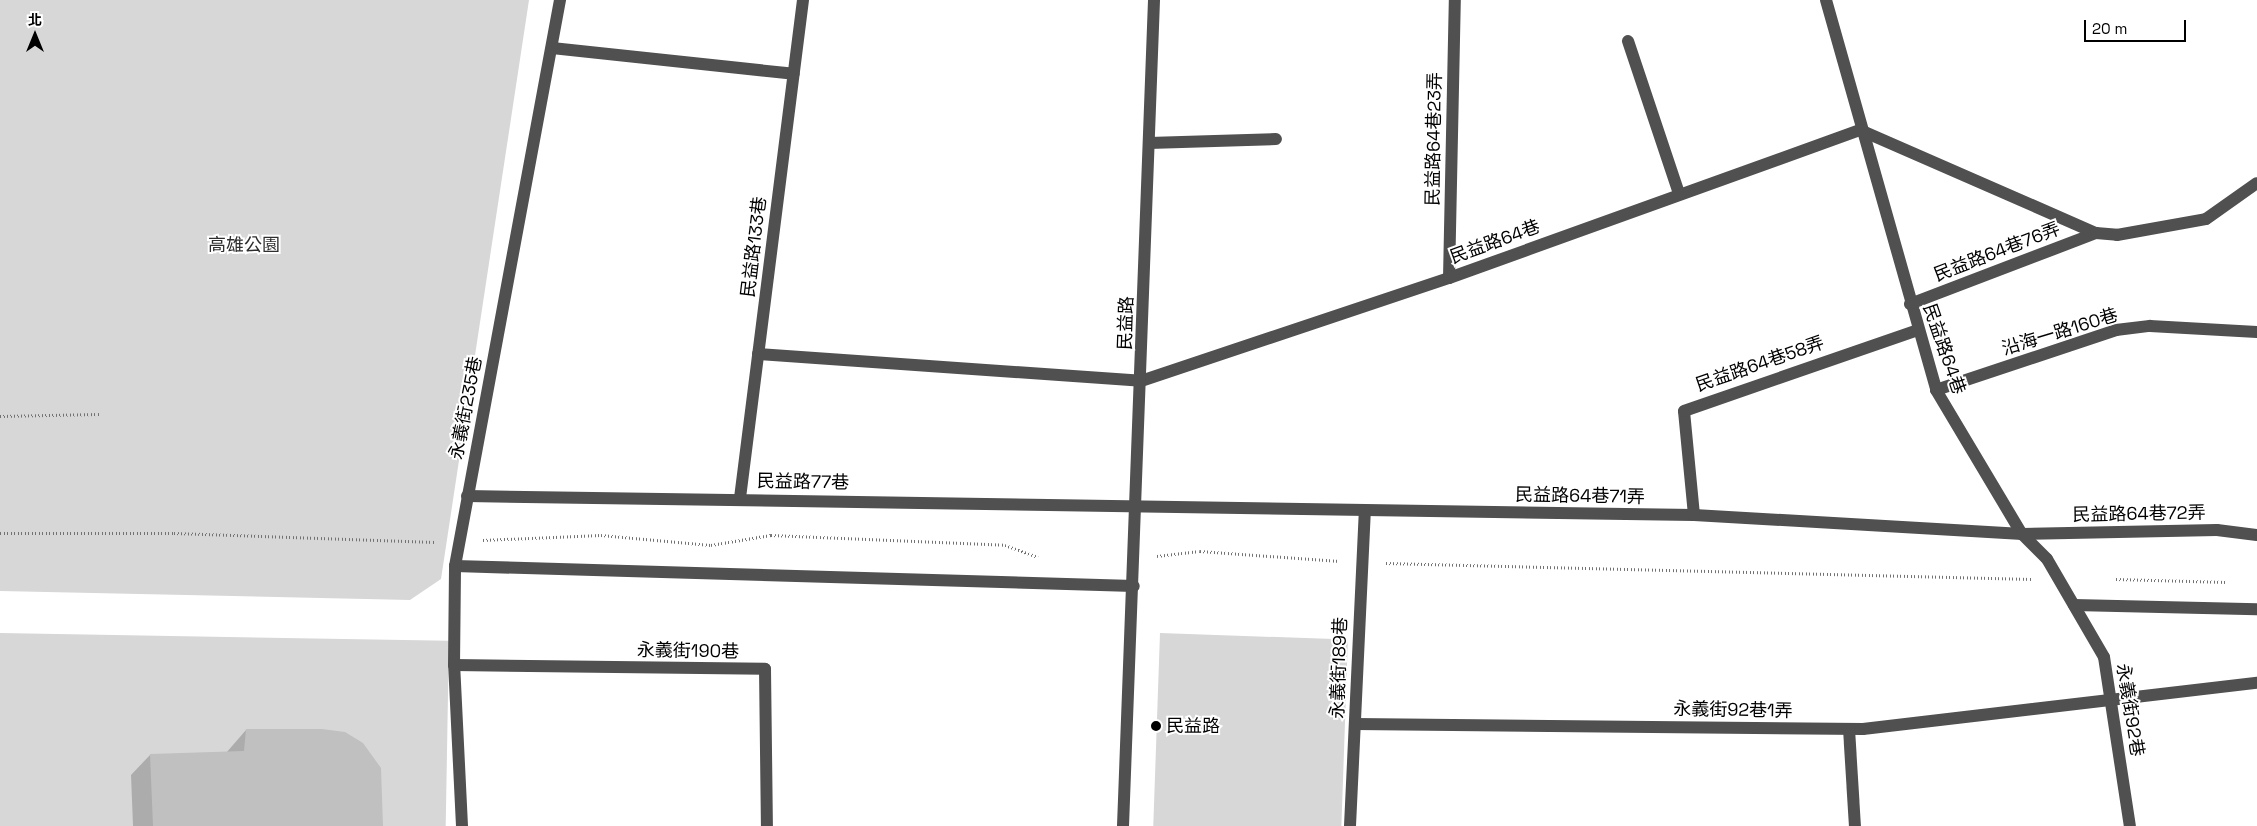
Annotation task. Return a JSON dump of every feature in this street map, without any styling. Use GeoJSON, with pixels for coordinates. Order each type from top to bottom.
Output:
{"type":"FeatureCollection","features":[{"type":"Feature","properties":{"kind":"street","name":"永義街235巷"},"geometry":{"type":"LineString","coordinates":[[462,826],[454,665],[456,566],[467,496],[560,0]]}},
{"type":"Feature","properties":{"kind":"street","name":"民益路133巷"},"geometry":{"type":"LineString","coordinates":[[740,498],[804,0]]}},
{"type":"Feature","properties":{"kind":"street","name":"民益路"},"geometry":{"type":"LineString","coordinates":[[1123,826],[1137,508],[1154,0]]}},
{"type":"Feature","properties":{"kind":"street","name":"民益路64巷23弄"},"geometry":{"type":"LineString","coordinates":[[1448,278],[1455,0]]}},
{"type":"Feature","properties":{"kind":"street"},"geometry":{"type":"LineString","coordinates":[[1826,0],[1860,130],[2096,233],[2118,235],[2206,219],[2257,183]]}},
{"type":"Feature","properties":{"kind":"street"},"geometry":{"type":"LineString","coordinates":[[1628,41],[1679,193]]}},
{"type":"Feature","properties":{"kind":"street"},"geometry":{"type":"LineString","coordinates":[[552,48],[794,74]]}},
{"type":"Feature","properties":{"kind":"street","name":"民益路64巷"},"geometry":{"type":"LineString","coordinates":[[1141,381],[1448,278],[1679,193],[1860,130],[1936,390],[2022,534],[2047,559],[2059,581]]}},
{"type":"Feature","properties":{"kind":"street"},"geometry":{"type":"LineString","coordinates":[[1149,143],[1276,139]]}},
{"type":"Feature","properties":{"kind":"street","name":"民益路64巷76弄"},"geometry":{"type":"LineString","coordinates":[[1910,304],[2096,233]]}},
{"type":"Feature","properties":{"kind":"street","name":"沿海一路160巷"},"geometry":{"type":"LineString","coordinates":[[1936,390],[2116,330],[2150,326],[2257,332]]}},
{"type":"Feature","properties":{"kind":"street","name":"民益路64巷58弄"},"geometry":{"type":"LineString","coordinates":[[1694,515],[1684,411],[1918,330]]}},
{"type":"Feature","properties":{"kind":"street"},"geometry":{"type":"LineString","coordinates":[[758,354],[1141,381]]}},
{"type":"Feature","properties":{"kind":"street","name":"民益路77巷"},"geometry":{"type":"LineString","coordinates":[[467,496],[740,498],[1137,508]]}},
{"type":"Feature","properties":{"kind":"street","name":"民益路64巷71弄"},"geometry":{"type":"LineString","coordinates":[[1137,508],[1694,515],[2022,534]]}},
{"type":"Feature","properties":{"kind":"street","name":"永義街189巷"},"geometry":{"type":"LineString","coordinates":[[1350,826],[1365,511]]}},
{"type":"Feature","properties":{"kind":"street","name":"民益路64巷72弄"},"geometry":{"type":"LineString","coordinates":[[2022,534],[2217,530],[2257,535]]}},
{"type":"Feature","properties":{"kind":"street"},"geometry":{"type":"LineString","coordinates":[[456,566],[1134,586]]}},
{"type":"Feature","properties":{"kind":"street","name":"永義街92巷"},"geometry":{"type":"LineString","coordinates":[[2059,581],[2104,657],[2130,826]]}},
{"type":"Feature","properties":{"kind":"street"},"geometry":{"type":"LineString","coordinates":[[2074,605],[2257,609]]}},
{"type":"Feature","properties":{"kind":"street","name":"永義街190巷"},"geometry":{"type":"LineString","coordinates":[[454,665],[765,669],[767,826]]}},
{"type":"Feature","properties":{"kind":"street","name":"永義街92巷1弄"},"geometry":{"type":"LineString","coordinates":[[1355,724],[1849,729],[2111,704],[2257,683]]}},
{"type":"Feature","properties":{"kind":"street"},"geometry":{"type":"LineString","coordinates":[[1849,729],[1855,826]]}},
{"type":"Feature","properties":{"kind":"path"},"geometry":{"type":"LineString","coordinates":[[0,416],[99,414]]}},
{"type":"Feature","properties":{"kind":"green space","name":"高雄公園"},"geometry":{"type":"Polygon","coordinates":[[[0,0],[529,0],[441,579],[410,600],[0,591],[0,0]]]}},
{"type":"Feature","properties":{"kind":"green space"},"geometry":{"type":"Polygon","coordinates":[[[0,633],[449,641],[446,826],[0,826],[0,633]]]}},
{"type":"Feature","properties":{"kind":"green space"},"geometry":{"type":"Polygon","coordinates":[[[1160,633],[1348,640],[1341,826],[1153,826],[1160,633]]]}},
{"type":"Feature","properties":{"kind":"building"},"geometry":{"type":"Polygon","coordinates":[[[246,729],[322,729],[345,732],[363,743],[381,768],[383,826],[153,826],[150,754],[244,751],[246,729]]]}},
{"type":"Feature","properties":{"kind":"place","name":"民益路"},"geometry":{"type":"Point","coordinates":[1156,726]}}]}
